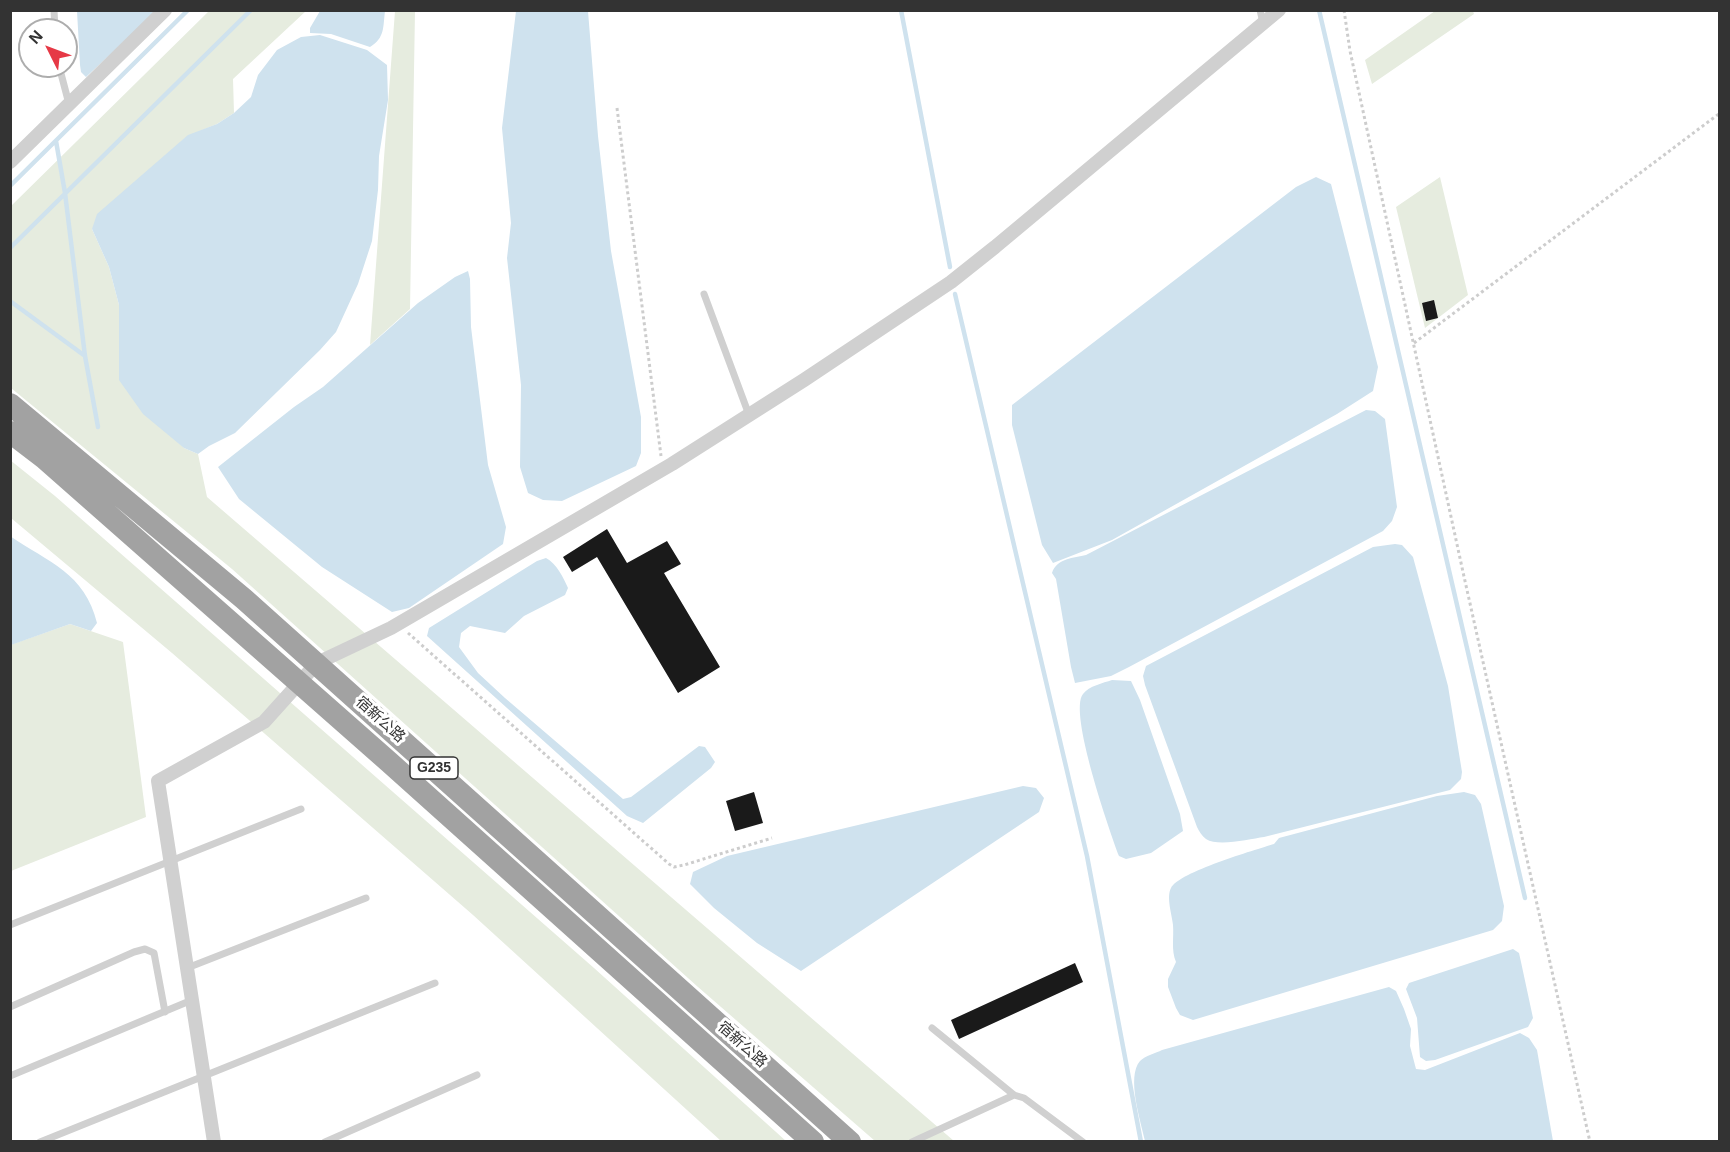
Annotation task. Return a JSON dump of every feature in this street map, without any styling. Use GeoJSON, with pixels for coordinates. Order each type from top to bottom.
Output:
{"type":"FeatureCollection","features":[{"type":"Feature","properties":{"kind":"highway","name":"宿新公路"},"geometry":{"type":"LineString","coordinates":[[10,404],[244,599],[850,1142]]}},
{"type":"Feature","properties":{"kind":"highway","name":"宿新公路"},"geometry":{"type":"LineString","coordinates":[[10,432],[44,458],[624,970],[813,1142]]}},
{"type":"Feature","properties":{"kind":"street"},"geometry":{"type":"LineString","coordinates":[[10,162],[165,10]]}},
{"type":"Feature","properties":{"kind":"street"},"geometry":{"type":"LineString","coordinates":[[214,1142],[159,781],[264,722],[316,663],[397,624],[662,470],[750,415],[951,282],[1004,240],[1261,17],[1279,10]]}},
{"type":"Feature","properties":{"kind":"lane"},"geometry":{"type":"LineString","coordinates":[[62,78],[69,104]]}},
{"type":"Feature","properties":{"kind":"lane"},"geometry":{"type":"LineString","coordinates":[[704,294],[750,415]]}},
{"type":"Feature","properties":{"kind":"lane"},"geometry":{"type":"LineString","coordinates":[[10,925],[301,809]]}},
{"type":"Feature","properties":{"kind":"lane"},"geometry":{"type":"LineString","coordinates":[[187,968],[366,898]]}},
{"type":"Feature","properties":{"kind":"lane"},"geometry":{"type":"LineString","coordinates":[[10,1007],[145,949],[154,953],[165,1011]]}},
{"type":"Feature","properties":{"kind":"lane"},"geometry":{"type":"LineString","coordinates":[[40,1142],[435,982]]}},
{"type":"Feature","properties":{"kind":"lane"},"geometry":{"type":"LineString","coordinates":[[10,1076],[192,1000]]}},
{"type":"Feature","properties":{"kind":"lane"},"geometry":{"type":"LineString","coordinates":[[932,1028],[1014,1095],[1024,1098],[1083,1142]]}},
{"type":"Feature","properties":{"kind":"lane"},"geometry":{"type":"LineString","coordinates":[[325,1142],[477,1075]]}},
{"type":"Feature","properties":{"kind":"lane"},"geometry":{"type":"LineString","coordinates":[[912,1142],[1014,1095]]}},
{"type":"Feature","properties":{"kind":"path"},"geometry":{"type":"LineString","coordinates":[[1344,10],[1350,51],[1413,343],[1590,1142]]}},
{"type":"Feature","properties":{"kind":"path"},"geometry":{"type":"LineString","coordinates":[[617,108],[662,470]]}},
{"type":"Feature","properties":{"kind":"path"},"geometry":{"type":"LineString","coordinates":[[1413,343],[1719,113]]}},
{"type":"Feature","properties":{"kind":"path"},"geometry":{"type":"LineString","coordinates":[[397,624],[674,867],[772,838]]}},
{"type":"Feature","properties":{"kind":"shaded area"},"geometry":{"type":"Polygon","coordinates":[[[209,11],[306,11],[233,79],[234,113],[217,124],[188,136],[92,229],[109,267],[119,305],[119,365],[184,448],[198,454],[207,497],[954,1141],[875,1141],[698,987],[232,569],[11,388],[11,206],[209,11]]]}},
{"type":"Feature","properties":{"kind":"shaded area"},"geometry":{"type":"Polygon","coordinates":[[[395,11],[415,11],[410,309],[370,345],[395,11]]]}},
{"type":"Feature","properties":{"kind":"shaded area"},"geometry":{"type":"Polygon","coordinates":[[[1435,11],[1473,11],[1474,14],[1372,84],[1365,60],[1435,11]]]}},
{"type":"Feature","properties":{"kind":"shaded area"},"geometry":{"type":"Polygon","coordinates":[[[1440,177],[1468,295],[1425,328],[1396,207],[1440,177]]]}},
{"type":"Feature","properties":{"kind":"shaded area"},"geometry":{"type":"Polygon","coordinates":[[[10,460],[55,496],[594,968],[786,1141],[721,1141],[473,915],[172,653],[11,518],[10,460]]]}},
{"type":"Feature","properties":{"kind":"shaded area"},"geometry":{"type":"Polygon","coordinates":[[[70,624],[123,642],[146,817],[11,871],[10,645],[70,624]]]}},
{"type":"Feature","properties":{"kind":"water"},"geometry":{"type":"Polygon","coordinates":[[[77,11],[157,11],[86,77],[81,72],[77,11]]]}},
{"type":"Feature","properties":{"kind":"water"},"geometry":{"type":"Polygon","coordinates":[[[320,11],[385,11],[381,36],[370,47],[331,34],[310,33],[310,28],[320,11]]]}},
{"type":"Feature","properties":{"kind":"water"},"geometry":{"type":"Polygon","coordinates":[[[516,11],[588,11],[598,136],[611,251],[641,417],[641,453],[636,466],[562,501],[543,500],[528,493],[520,467],[521,385],[507,258],[511,223],[502,128],[516,11]]]}},
{"type":"Feature","properties":{"kind":"water"},"geometry":{"type":"Polygon","coordinates":[[[320,35],[367,50],[387,65],[388,100],[379,156],[372,241],[358,284],[336,332],[235,433],[198,454],[184,448],[143,414],[119,380],[119,305],[109,267],[92,229],[97,214],[188,135],[217,124],[234,113],[251,97],[258,75],[277,50],[301,37],[320,35]]]}},
{"type":"Feature","properties":{"kind":"water"},"geometry":{"type":"Polygon","coordinates":[[[1316,177],[1331,184],[1378,367],[1373,391],[1337,414],[1112,540],[1053,563],[1042,545],[1012,425],[1012,405],[1296,187],[1316,177]]]}},
{"type":"Feature","properties":{"kind":"water"},"geometry":{"type":"Polygon","coordinates":[[[468,271],[471,327],[488,465],[506,527],[503,544],[409,608],[392,612],[322,567],[239,499],[218,467],[323,387],[418,303],[455,277],[468,271]]]}},
{"type":"Feature","properties":{"kind":"water"},"geometry":{"type":"Polygon","coordinates":[[[1366,410],[1375,411],[1385,419],[1397,507],[1392,521],[1383,531],[1111,676],[1075,683],[1056,579],[1052,573],[1058,564],[1086,555],[1366,410]]]}},
{"type":"Feature","properties":{"kind":"water"},"geometry":{"type":"Polygon","coordinates":[[[10,536],[63,570],[74,580],[84,592],[97,623],[91,631],[70,624],[11,645],[10,536]]]}},
{"type":"Feature","properties":{"kind":"water"},"geometry":{"type":"Polygon","coordinates":[[[1402,545],[1413,557],[1448,686],[1462,772],[1461,779],[1450,790],[1264,837],[1226,842],[1206,839],[1197,827],[1145,685],[1143,676],[1146,666],[1373,547],[1402,545]]]}},
{"type":"Feature","properties":{"kind":"water"},"geometry":{"type":"Polygon","coordinates":[[[546,558],[556,567],[564,580],[568,588],[565,595],[524,616],[505,633],[470,626],[461,633],[459,647],[478,673],[623,799],[631,797],[699,746],[705,747],[715,762],[711,768],[643,823],[627,816],[427,636],[429,628],[537,561],[546,558]]]}},
{"type":"Feature","properties":{"kind":"water"},"geometry":{"type":"Polygon","coordinates":[[[1112,680],[1131,681],[1140,700],[1180,814],[1183,831],[1151,853],[1126,859],[1119,856],[1107,823],[1085,747],[1081,724],[1080,705],[1083,694],[1092,687],[1112,680]]]}},
{"type":"Feature","properties":{"kind":"water"},"geometry":{"type":"Polygon","coordinates":[[[1023,786],[1036,788],[1044,798],[1039,812],[801,971],[757,943],[714,908],[690,884],[693,872],[727,856],[1023,786]]]}},
{"type":"Feature","properties":{"kind":"water"},"geometry":{"type":"Polygon","coordinates":[[[1464,792],[1475,795],[1481,804],[1504,906],[1502,921],[1493,930],[1193,1020],[1180,1015],[1168,987],[1168,979],[1176,962],[1169,896],[1171,888],[1177,882],[1218,862],[1274,844],[1279,838],[1437,796],[1464,792]]]}},
{"type":"Feature","properties":{"kind":"water"},"geometry":{"type":"Polygon","coordinates":[[[1513,949],[1519,953],[1533,1018],[1528,1027],[1435,1060],[1426,1061],[1420,1057],[1417,1018],[1406,989],[1409,983],[1513,949]]]}},
{"type":"Feature","properties":{"kind":"water"},"geometry":{"type":"Polygon","coordinates":[[[1389,987],[1396,991],[1411,1029],[1410,1046],[1416,1069],[1425,1070],[1520,1033],[1529,1038],[1537,1050],[1553,1141],[1145,1141],[1134,1088],[1136,1068],[1140,1061],[1162,1050],[1389,987]]]}},
{"type":"Feature","properties":{"kind":"building"},"geometry":{"type":"Polygon","coordinates":[[[1434,300],[1438,318],[1426,321],[1422,303],[1434,300]]]}},
{"type":"Feature","properties":{"kind":"building"},"geometry":{"type":"Polygon","coordinates":[[[607,529],[627,563],[667,541],[681,564],[664,573],[720,667],[678,693],[597,557],[572,572],[563,557],[607,529]]]}},
{"type":"Feature","properties":{"kind":"building"},"geometry":{"type":"Polygon","coordinates":[[[754,792],[763,823],[735,831],[726,801],[754,792]]]}},
{"type":"Feature","properties":{"kind":"building"},"geometry":{"type":"Polygon","coordinates":[[[1075,963],[1083,982],[959,1039],[951,1020],[1075,963]]]}},
{"type":"Feature","properties":{"kind":"waterway"},"geometry":{"type":"LineString","coordinates":[[10,186],[188,10]]}},
{"type":"Feature","properties":{"kind":"waterway"},"geometry":{"type":"LineString","coordinates":[[10,248],[251,10]]}},
{"type":"Feature","properties":{"kind":"waterway"},"geometry":{"type":"LineString","coordinates":[[901,10],[950,267]]}},
{"type":"Feature","properties":{"kind":"waterway"},"geometry":{"type":"LineString","coordinates":[[1319,10],[1525,898]]}},
{"type":"Feature","properties":{"kind":"waterway"},"geometry":{"type":"LineString","coordinates":[[56,141],[65,193],[85,356],[98,427]]}},
{"type":"Feature","properties":{"kind":"waterway"},"geometry":{"type":"LineString","coordinates":[[955,294],[1087,856],[1141,1142]]}},
{"type":"Feature","properties":{"kind":"waterway"},"geometry":{"type":"LineString","coordinates":[[10,301],[85,356]]}}]}
